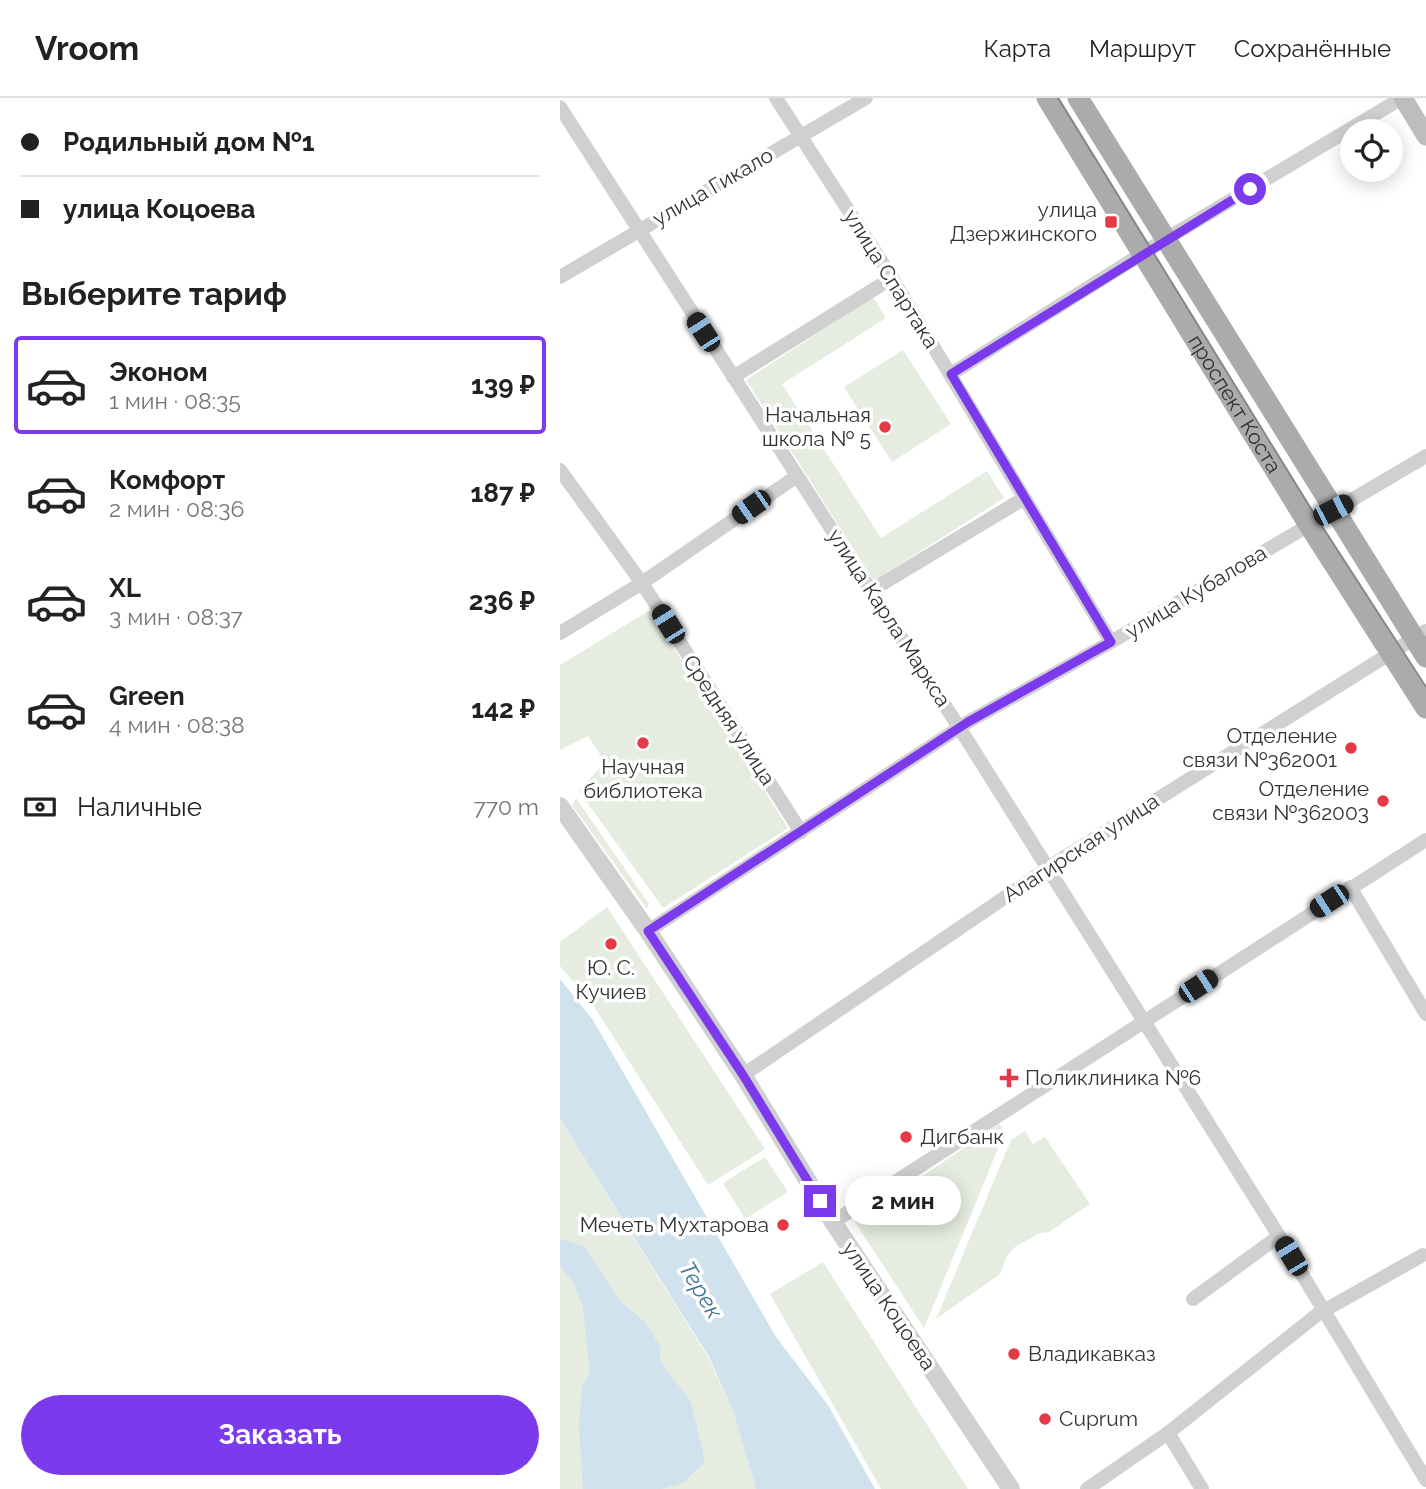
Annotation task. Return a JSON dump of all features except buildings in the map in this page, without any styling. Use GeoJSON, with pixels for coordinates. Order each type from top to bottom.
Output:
{"type":"FeatureCollection","features":[{"type":"Feature","properties":{"kind":"main road","name":"проспект Коста"},"geometry":{"type":"LineString","coordinates":[[1047,98],[1309,525],[1426,708]]}},
{"type":"Feature","properties":{"kind":"main road","name":"проспект Коста"},"geometry":{"type":"LineString","coordinates":[[1078,98],[1333,510],[1420,634],[1426,657]]}},
{"type":"Feature","properties":{"kind":"main road"},"geometry":{"type":"LineString","coordinates":[[1403,98],[1426,136]]}},
{"type":"Feature","properties":{"kind":"street","name":"улица Спартака"},"geometry":{"type":"LineString","coordinates":[[776,98],[951,374],[1023,499],[1111,642]]}},
{"type":"Feature","properties":{"kind":"street","name":"улица Гикало"},"geometry":{"type":"LineString","coordinates":[[560,276],[866,98]]}},
{"type":"Feature","properties":{"kind":"street"},"geometry":{"type":"LineString","coordinates":[[951,374],[1164,240],[1403,98]]}},
{"type":"Feature","properties":{"kind":"street","name":"улица Карла Маркса"},"geometry":{"type":"LineString","coordinates":[[560,107],[872,590],[1279,1236],[1426,1480]]}},
{"type":"Feature","properties":{"kind":"street"},"geometry":{"type":"LineString","coordinates":[[733,377],[891,278]]}},
{"type":"Feature","properties":{"kind":"street","name":"улица Кубалова"},"geometry":{"type":"LineString","coordinates":[[648,931],[959,728],[1111,642],[1426,456]]}},
{"type":"Feature","properties":{"kind":"street","name":"Средняя улица"},"geometry":{"type":"LineString","coordinates":[[560,470],[642,583],[801,832]]}},
{"type":"Feature","properties":{"kind":"street"},"geometry":{"type":"LineString","coordinates":[[560,633],[642,583],[797,476]]}},
{"type":"Feature","properties":{"kind":"street"},"geometry":{"type":"LineString","coordinates":[[872,590],[1023,499]]}},
{"type":"Feature","properties":{"kind":"street","name":"Алагирская улица"},"geometry":{"type":"LineString","coordinates":[[743,1075],[1047,869],[1420,634]]}},
{"type":"Feature","properties":{"kind":"street","name":"улица Коцоева"},"geometry":{"type":"LineString","coordinates":[[560,807],[648,931],[743,1075],[833,1222],[1011,1489]]}},
{"type":"Feature","properties":{"kind":"street"},"geometry":{"type":"LineString","coordinates":[[833,1222],[1426,840]]}},
{"type":"Feature","properties":{"kind":"street"},"geometry":{"type":"LineString","coordinates":[[1350,887],[1426,1014]]}},
{"type":"Feature","properties":{"kind":"street"},"geometry":{"type":"LineString","coordinates":[[1193,1299],[1279,1236]]}},
{"type":"Feature","properties":{"kind":"street"},"geometry":{"type":"LineString","coordinates":[[1087,1489],[1168,1433],[1324,1310],[1423,1255]]}},
{"type":"Feature","properties":{"kind":"street"},"geometry":{"type":"LineString","coordinates":[[1168,1433],[1202,1489]]}},
{"type":"Feature","properties":{"kind":"shaded area"},"geometry":{"type":"Polygon","coordinates":[[[873,297],[886,318],[782,384],[881,538],[987,471],[1004,498],[874,581],[746,380],[873,297]]]}},
{"type":"Feature","properties":{"kind":"shaded area"},"geometry":{"type":"Polygon","coordinates":[[[903,350],[951,424],[892,462],[844,387],[903,350]]]}},
{"type":"Feature","properties":{"kind":"shaded area"},"geometry":{"type":"Polygon","coordinates":[[[650,610],[788,828],[663,908],[579,791],[605,762],[588,736],[560,750],[560,665],[650,610]]]}},
{"type":"Feature","properties":{"kind":"shaded area"},"geometry":{"type":"Polygon","coordinates":[[[576,798],[649,904],[647,909],[572,805],[576,798]]]}},
{"type":"Feature","properties":{"kind":"shaded area"},"geometry":{"type":"Polygon","coordinates":[[[607,907],[765,1149],[708,1185],[593,1005],[560,966],[560,942],[607,907]]]}},
{"type":"Feature","properties":{"kind":"shaded area"},"geometry":{"type":"Polygon","coordinates":[[[560,1119],[708,1357],[733,1411],[756,1489],[560,1489],[560,1119]]]}},
{"type":"Feature","properties":{"kind":"shaded area"},"geometry":{"type":"Polygon","coordinates":[[[999,1124],[1005,1132],[924,1328],[855,1222],[999,1124]]]}},
{"type":"Feature","properties":{"kind":"shaded area"},"geometry":{"type":"Polygon","coordinates":[[[1025,1131],[1033,1144],[1045,1137],[1090,1204],[1049,1232],[1040,1233],[1015,1247],[1007,1256],[1000,1274],[936,1319],[1011,1140],[1025,1131]]]}},
{"type":"Feature","properties":{"kind":"shaded area"},"geometry":{"type":"Polygon","coordinates":[[[765,1157],[788,1192],[745,1219],[723,1183],[765,1157]]]}},
{"type":"Feature","properties":{"kind":"shaded area"},"geometry":{"type":"Polygon","coordinates":[[[823,1262],[968,1489],[881,1489],[770,1294],[823,1262]]]}},
{"type":"Feature","properties":{"kind":"water","name":"Терек"},"geometry":{"type":"Polygon","coordinates":[[[560,979],[593,1020],[776,1337],[828,1405],[875,1489],[756,1489],[733,1411],[709,1357],[560,1119],[560,979]]]}},
{"type":"Feature","properties":{"kind":"water"},"geometry":{"type":"Polygon","coordinates":[[[560,1239],[584,1246],[621,1302],[645,1322],[661,1348],[659,1359],[691,1402],[705,1462],[683,1483],[661,1489],[583,1489],[579,1427],[582,1386],[590,1373],[583,1308],[573,1282],[560,1266],[560,1239]]]}},
{"type":"Feature","properties":{"kind":"tram line"},"geometry":{"type":"LineString","coordinates":[[1058,98],[1318,520],[1426,687]]}},
{"type":"Feature","properties":{"kind":"place","name":"улица Дзержинского"},"geometry":{"type":"Point","coordinates":[1111,222]}},
{"type":"Feature","properties":{"kind":"place","name":"Начальная школа № 5"},"geometry":{"type":"Point","coordinates":[885,427]}},
{"type":"Feature","properties":{"kind":"place","name":"Научная библиотека"},"geometry":{"type":"Point","coordinates":[643,743]}},
{"type":"Feature","properties":{"kind":"place","name":"Отделение связи №362001"},"geometry":{"type":"Point","coordinates":[1351,748]}},
{"type":"Feature","properties":{"kind":"place","name":"Отделение связи №362003"},"geometry":{"type":"Point","coordinates":[1383,801]}},
{"type":"Feature","properties":{"kind":"place","name":"Ю. С. Кучиев"},"geometry":{"type":"Point","coordinates":[611,944]}},
{"type":"Feature","properties":{"kind":"place","name":"Поликлиника №6"},"geometry":{"type":"Point","coordinates":[1009,1078]}},
{"type":"Feature","properties":{"kind":"place","name":"Дигбанк"},"geometry":{"type":"Point","coordinates":[906,1137]}},
{"type":"Feature","properties":{"kind":"place","name":"Мечеть Мухтарова"},"geometry":{"type":"Point","coordinates":[783,1225]}},
{"type":"Feature","properties":{"kind":"place","name":"Владикавказ"},"geometry":{"type":"Point","coordinates":[1014,1354]}},
{"type":"Feature","properties":{"kind":"place","name":"Cuprum"},"geometry":{"type":"Point","coordinates":[1045,1419]}},
{"type":"Feature","properties":{"kind":"route"},"geometry":{"type":"LineString","coordinates":[[820,1201],[743,1075],[648,931],[968,722],[1111,642],[1023,499],[951,374],[1250,189]]}}]}
